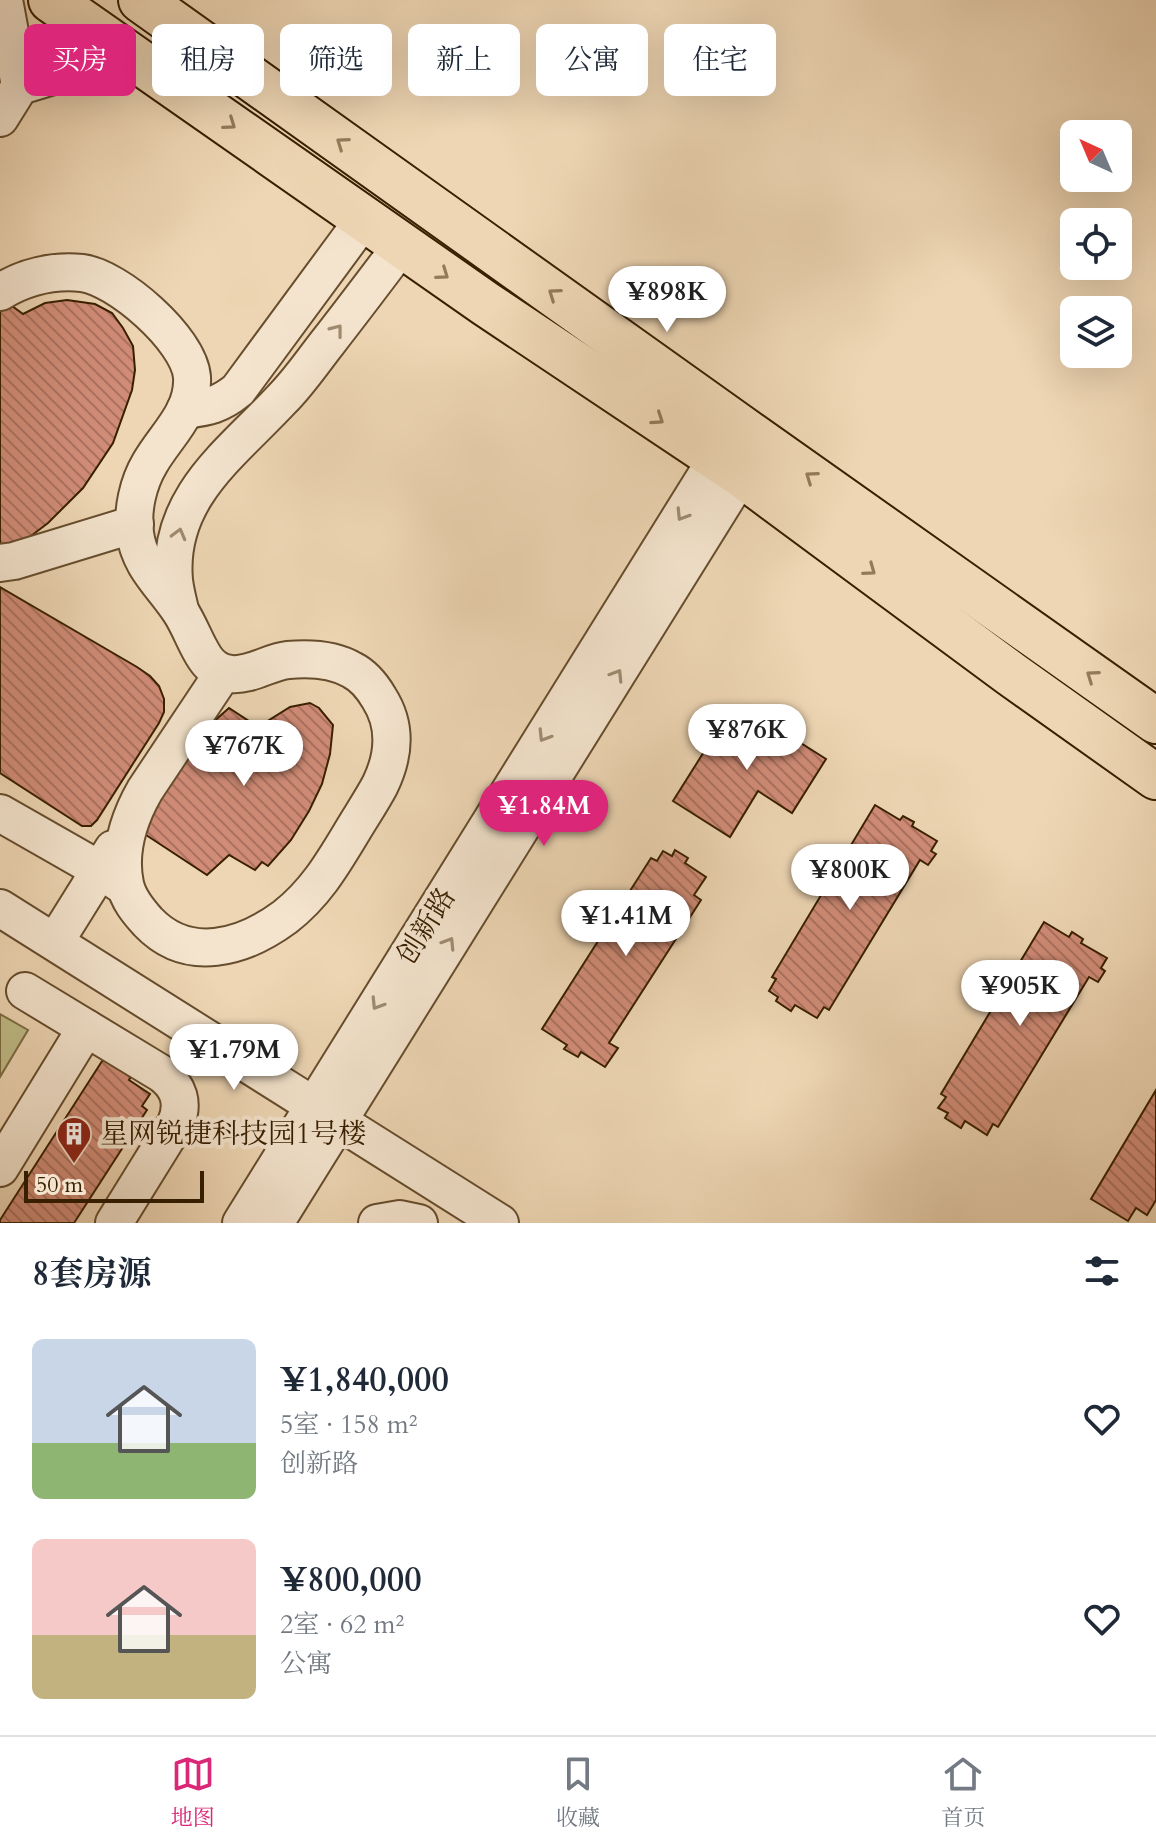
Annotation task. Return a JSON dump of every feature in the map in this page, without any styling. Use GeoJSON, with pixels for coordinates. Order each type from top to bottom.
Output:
{"type":"FeatureCollection","features":[{"type":"Feature","properties":{"kind":"main road"},"geometry":{"type":"LineString","coordinates":[[51,0],[86,24]]}},
{"type":"Feature","properties":{"kind":"main road"},"geometry":{"type":"LineString","coordinates":[[141,0],[739,450],[1011,674],[1156,777]]}},
{"type":"Feature","properties":{"kind":"main road"},"geometry":{"type":"LineString","coordinates":[[136,59],[486,304],[739,450],[1156,721]]}},
{"type":"Feature","properties":{"kind":"street"},"geometry":{"type":"LineString","coordinates":[[4,0],[20,86]]}},
{"type":"Feature","properties":{"kind":"street"},"geometry":{"type":"LineString","coordinates":[[0,118],[20,86],[24,85]]}},
{"type":"Feature","properties":{"kind":"street"},"geometry":{"type":"LineString","coordinates":[[185,410],[213,406],[227,399],[248,379],[364,219]]}},
{"type":"Feature","properties":{"kind":"street"},"geometry":{"type":"LineString","coordinates":[[180,610],[174,581],[174,552],[193,496],[206,478],[292,387],[402,245]]}},
{"type":"Feature","properties":{"kind":"street"},"geometry":{"type":"LineString","coordinates":[[0,292],[32,276],[84,273],[128,296],[163,324],[192,374],[183,417],[149,465],[136,501],[135,536],[145,565],[180,610],[206,660],[223,673],[236,675],[286,660],[322,660],[351,669],[364,677],[384,704],[390,721],[392,752],[384,775],[316,888],[283,918],[249,938],[211,948],[178,942],[156,930],[113,878],[0,813]]}},
{"type":"Feature","properties":{"kind":"street"},"geometry":{"type":"LineString","coordinates":[[227,399],[226,413],[230,421],[239,427],[253,427]]}},
{"type":"Feature","properties":{"kind":"street","name":"创新路"},"geometry":{"type":"LineString","coordinates":[[241,1223],[326,1114],[739,450]]}},
{"type":"Feature","properties":{"kind":"street"},"geometry":{"type":"LineString","coordinates":[[0,563],[135,524]]}},
{"type":"Feature","properties":{"kind":"street"},"geometry":{"type":"LineString","coordinates":[[55,942],[122,867],[127,826],[145,790],[223,673]]}},
{"type":"Feature","properties":{"kind":"street"},"geometry":{"type":"LineString","coordinates":[[0,908],[500,1223]]}},
{"type":"Feature","properties":{"kind":"street"},"geometry":{"type":"LineString","coordinates":[[25,991],[162,1074],[177,1090],[180,1112],[176,1123],[114,1223]]}},
{"type":"Feature","properties":{"kind":"street"},"geometry":{"type":"LineString","coordinates":[[0,1168],[86,1028]]}},
{"type":"Feature","properties":{"kind":"street","name":"创新路"},"geometry":{"type":"LineString","coordinates":[[275,1223],[326,1114]]}},
{"type":"Feature","properties":{"kind":"street"},"geometry":{"type":"LineString","coordinates":[[377,1223],[400,1219],[419,1223]]}},
{"type":"Feature","properties":{"kind":"shaded area"},"geometry":{"type":"Polygon","coordinates":[[[0,1014],[28,1030],[0,1077],[0,1014]]]}},
{"type":"Feature","properties":{"kind":"building"},"geometry":{"type":"Polygon","coordinates":[[[67,300],[95,304],[112,313],[123,328],[133,346],[135,370],[132,390],[113,443],[83,488],[48,523],[27,539],[0,552],[0,310],[8,303],[23,314],[45,303],[67,300]]]}},
{"type":"Feature","properties":{"kind":"building"},"geometry":{"type":"Polygon","coordinates":[[[0,587],[137,667],[159,686],[164,699],[164,712],[159,723],[91,826],[82,826],[0,773],[0,587]]]}},
{"type":"Feature","properties":{"kind":"building"},"geometry":{"type":"Polygon","coordinates":[[[310,703],[319,708],[333,725],[330,754],[322,784],[309,811],[291,840],[268,866],[262,862],[255,870],[229,855],[207,875],[143,833],[182,755],[194,739],[229,708],[258,727],[290,707],[310,703]]]}},
{"type":"Feature","properties":{"kind":"building"},"geometry":{"type":"Polygon","coordinates":[[[755,714],[826,759],[792,813],[758,791],[730,837],[673,801],[724,720],[755,714]]]}},
{"type":"Feature","properties":{"kind":"building"},"geometry":{"type":"Polygon","coordinates":[[[875,805],[900,820],[903,816],[914,822],[912,826],[937,841],[931,851],[936,854],[928,865],[920,860],[829,1010],[824,1007],[817,1018],[795,1005],[791,1011],[776,1001],[778,997],[769,991],[776,979],[772,977],[875,805]]]}},
{"type":"Feature","properties":{"kind":"building"},"geometry":{"type":"Polygon","coordinates":[[[675,850],[688,858],[685,863],[706,877],[694,895],[701,900],[609,1043],[618,1048],[605,1067],[581,1052],[578,1057],[564,1049],[567,1045],[542,1029],[651,858],[657,861],[663,851],[672,856],[675,850]]]}},
{"type":"Feature","properties":{"kind":"building"},"geometry":{"type":"Polygon","coordinates":[[[1044,922],[1069,937],[1072,932],[1083,939],[1081,943],[1107,958],[1101,968],[1105,971],[1098,982],[1089,977],[998,1127],[993,1124],[987,1135],[965,1121],[961,1128],[945,1118],[948,1113],[938,1108],[946,1097],[941,1094],[1044,922]]]}},
{"type":"Feature","properties":{"kind":"building","name":"星网锐捷科技园1号楼"},"geometry":{"type":"Polygon","coordinates":[[[104,1058],[132,1075],[129,1080],[150,1094],[142,1106],[147,1110],[74,1223],[0,1223],[0,1220],[104,1058]]]}},
{"type":"Feature","properties":{"kind":"building"},"geometry":{"type":"Polygon","coordinates":[[[1156,1090],[1156,1200],[1147,1215],[1136,1208],[1128,1221],[1091,1199],[1156,1090]]]}},
{"type":"Feature","properties":{"kind":"place","name":"星网锐捷科技园1号楼"},"geometry":{"type":"Point","coordinates":[74,1165]}}]}
